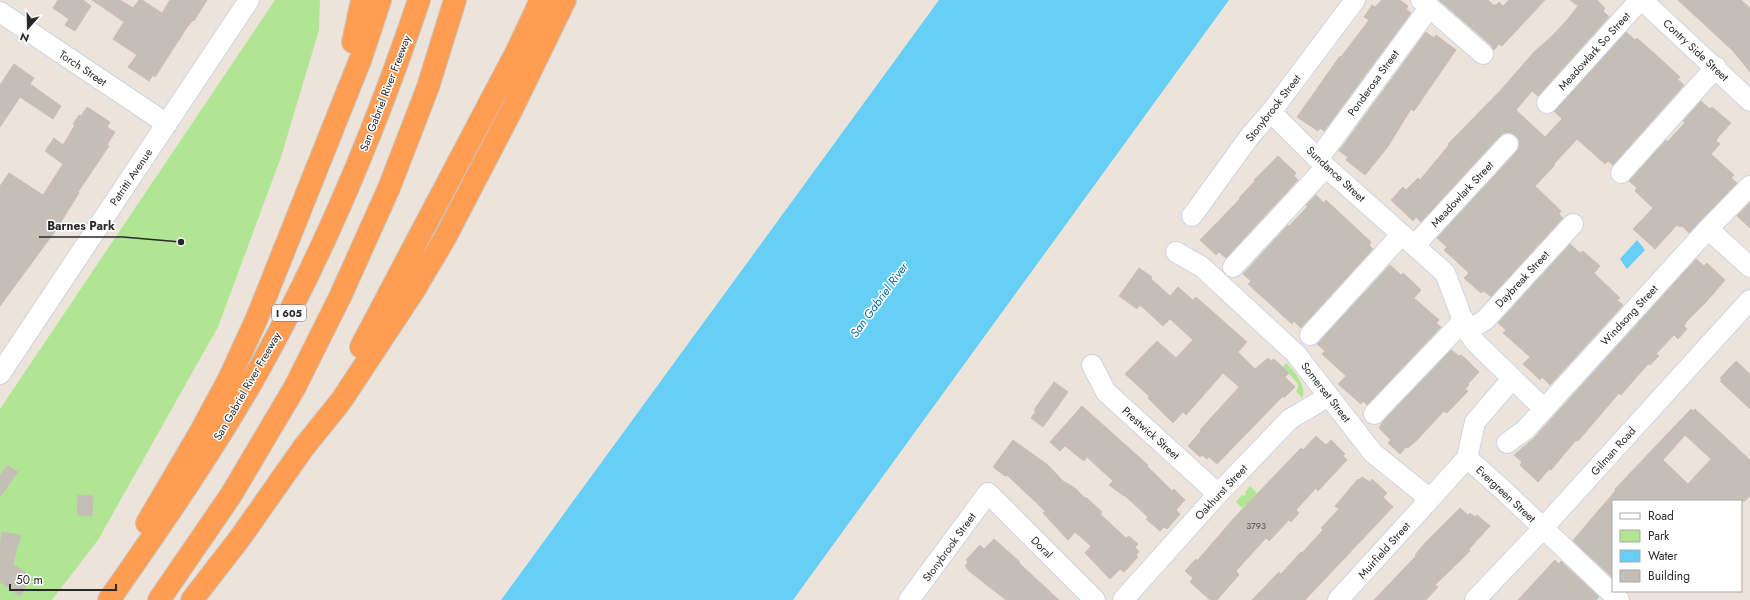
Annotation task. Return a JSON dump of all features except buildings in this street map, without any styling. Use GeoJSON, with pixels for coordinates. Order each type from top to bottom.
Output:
{"type":"FeatureCollection","features":[{"type":"Feature","properties":{"kind":"highway"},"geometry":{"type":"LineString","coordinates":[[331,130],[349,63],[362,0]]}},
{"type":"Feature","properties":{"kind":"highway"},"geometry":{"type":"LineString","coordinates":[[101,600],[197,438],[229,379],[278,269],[331,130],[361,58],[380,0]]}},
{"type":"Feature","properties":{"kind":"highway","name":"San Gabriel River Freeway"},"geometry":{"type":"LineString","coordinates":[[109,600],[191,482],[258,372],[303,285],[354,176],[393,78],[419,0]]}},
{"type":"Feature","properties":{"kind":"highway"},"geometry":{"type":"LineString","coordinates":[[158,600],[235,488],[295,387],[340,297],[389,188],[428,87],[455,0]]}},
{"type":"Feature","properties":{"kind":"highway"},"geometry":{"type":"LineString","coordinates":[[304,447],[381,311],[516,53],[541,0]]}},
{"type":"Feature","properties":{"kind":"highway"},"geometry":{"type":"LineString","coordinates":[[192,600],[240,538],[304,447],[341,401],[413,292],[445,238],[512,109],[565,0]]}},
{"type":"Feature","properties":{"kind":"street","name":"Patritti Avenue"},"geometry":{"type":"LineString","coordinates":[[0,374],[249,0]]}},
{"type":"Feature","properties":{"kind":"street","name":"Stonybrook Street"},"geometry":{"type":"LineString","coordinates":[[1192,216],[1250,136],[1271,112],[1355,0]]}},
{"type":"Feature","properties":{"kind":"street","name":"Contry Side Street"},"geometry":{"type":"LineString","coordinates":[[1641,0],[1716,67],[1750,101]]}},
{"type":"Feature","properties":{"kind":"street","name":"Meadowlark So Street"},"geometry":{"type":"LineString","coordinates":[[1547,102],[1641,0]]}},
{"type":"Feature","properties":{"kind":"street"},"geometry":{"type":"LineString","coordinates":[[1425,4],[1483,54]]}},
{"type":"Feature","properties":{"kind":"street","name":"Ponderosa Street"},"geometry":{"type":"LineString","coordinates":[[1233,267],[1322,163],[1425,4]]}},
{"type":"Feature","properties":{"kind":"street","name":"Torch Street"},"geometry":{"type":"LineString","coordinates":[[3,10],[167,124]]}},
{"type":"Feature","properties":{"kind":"street"},"geometry":{"type":"LineString","coordinates":[[1621,173],[1716,67]]}},
{"type":"Feature","properties":{"kind":"street","name":"Sundance Street"},"geometry":{"type":"LineString","coordinates":[[1271,112],[1322,163],[1409,239]]}},
{"type":"Feature","properties":{"kind":"street","name":"Meadowlark Street"},"geometry":{"type":"LineString","coordinates":[[1310,335],[1508,144]]}},
{"type":"Feature","properties":{"kind":"street","name":"Windsong Street"},"geometry":{"type":"LineString","coordinates":[[1507,443],[1525,430],[1543,408],[1708,229],[1750,186]]}},
{"type":"Feature","properties":{"kind":"street","name":"Daybreak Street"},"geometry":{"type":"LineString","coordinates":[[1374,414],[1465,325],[1485,320],[1573,224]]}},
{"type":"Feature","properties":{"kind":"street"},"geometry":{"type":"LineString","coordinates":[[1708,229],[1750,267]]}},
{"type":"Feature","properties":{"kind":"street"},"geometry":{"type":"LineString","coordinates":[[1409,239],[1445,273],[1465,325],[1476,343],[1543,408]]}},
{"type":"Feature","properties":{"kind":"street","name":"Somerset Street"},"geometry":{"type":"LineString","coordinates":[[1176,252],[1202,267],[1296,354],[1373,453],[1430,500]]}},
{"type":"Feature","properties":{"kind":"street","name":"Gilman Road"},"geometry":{"type":"LineString","coordinates":[[1475,600],[1543,528],[1750,300]]}},
{"type":"Feature","properties":{"kind":"street","name":"Prestwick Street"},"geometry":{"type":"LineString","coordinates":[[1092,365],[1106,392],[1218,494]]}},
{"type":"Feature","properties":{"kind":"street","name":"Evergreen Street"},"geometry":{"type":"LineString","coordinates":[[1512,379],[1475,422],[1467,458],[1619,600]]}},
{"type":"Feature","properties":{"kind":"street","name":"Oakhurst Street"},"geometry":{"type":"LineString","coordinates":[[1123,600],[1218,494],[1290,419],[1329,396]]}},
{"type":"Feature","properties":{"kind":"street"},"geometry":{"type":"LineString","coordinates":[[1430,500],[1467,458]]}},
{"type":"Feature","properties":{"kind":"street","name":"Stonybrook Street"},"geometry":{"type":"LineString","coordinates":[[909,600],[988,493]]}},
{"type":"Feature","properties":{"kind":"street","name":"Doral"},"geometry":{"type":"LineString","coordinates":[[988,493],[1095,600]]}},
{"type":"Feature","properties":{"kind":"street","name":"Muirfield Street"},"geometry":{"type":"LineString","coordinates":[[1338,600],[1430,500]]}},
{"type":"Feature","properties":{"kind":"green space"},"geometry":{"type":"Polygon","coordinates":[[[275,0],[320,0],[319,30],[281,157],[218,327],[98,540],[52,600],[0,600],[0,409],[275,0]]]}},
{"type":"Feature","properties":{"kind":"green space"},"geometry":{"type":"Polygon","coordinates":[[[1286,363],[1293,370],[1302,384],[1302,398],[1296,391],[1298,384],[1283,367],[1286,363]]]}},
{"type":"Feature","properties":{"kind":"green space"},"geometry":{"type":"Polygon","coordinates":[[[1250,486],[1257,493],[1253,497],[1262,505],[1255,512],[1246,504],[1242,508],[1236,502],[1242,495],[1244,496],[1246,494],[1245,492],[1250,486]]]}},
{"type":"Feature","properties":{"kind":"water","name":"San Gabriel River"},"geometry":{"type":"Polygon","coordinates":[[[939,0],[1229,0],[793,600],[501,600],[939,0]]]}},
{"type":"Feature","properties":{"kind":"water"},"geometry":{"type":"Polygon","coordinates":[[[1637,240],[1645,250],[1627,269],[1620,259],[1637,240]]]}},
{"type":"Feature","properties":{"kind":"place","name":"Barnes Park"},"geometry":{"type":"Point","coordinates":[181,242]}}]}
